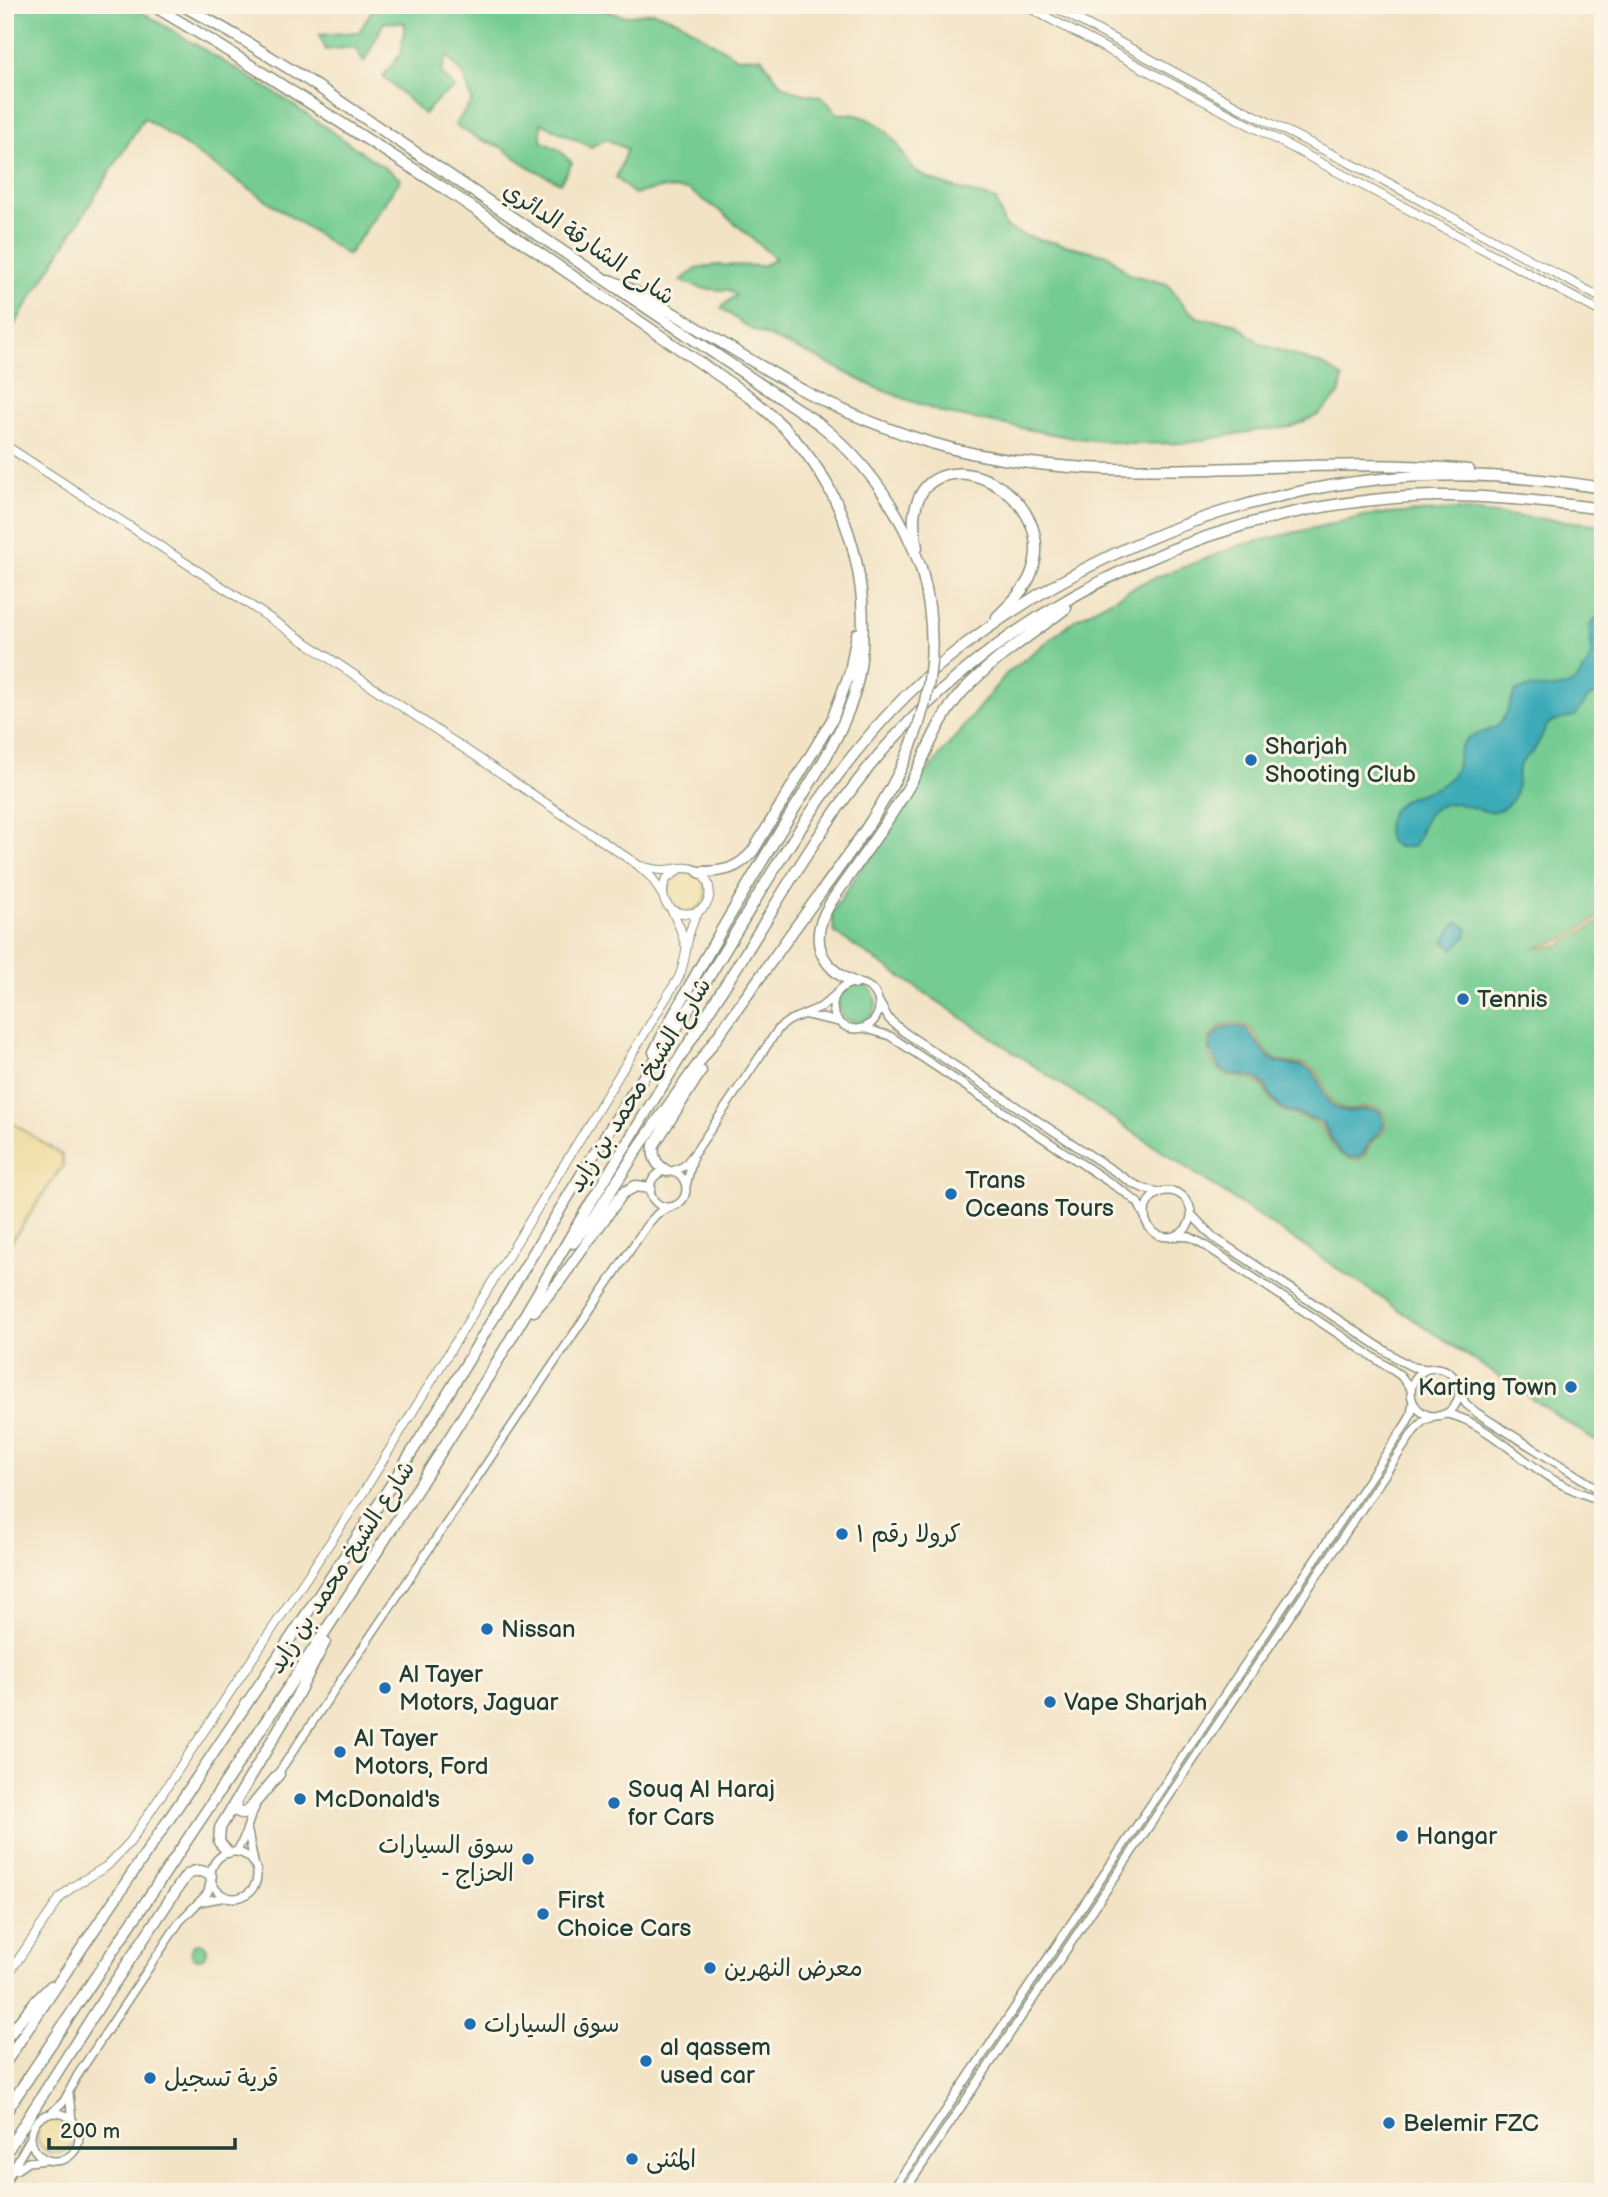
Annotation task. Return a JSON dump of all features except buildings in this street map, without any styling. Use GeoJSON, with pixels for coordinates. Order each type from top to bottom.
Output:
{"type":"FeatureCollection","features":[{"type":"Feature","properties":{"kind":"highway","name":"شارع الشارقة الدائري"},"geometry":{"type":"LineString","coordinates":[[152,5],[443,187],[764,408],[796,439],[823,476],[843,517],[860,582]]}},
{"type":"Feature","properties":{"kind":"highway","name":"شارع الشارقة الدائري"},"geometry":{"type":"LineString","coordinates":[[182,5],[302,77],[805,414],[841,442],[871,475],[910,540],[920,568]]}},
{"type":"Feature","properties":{"kind":"highway"},"geometry":{"type":"LineString","coordinates":[[196,5],[209,20]]}},
{"type":"Feature","properties":{"kind":"highway"},"geometry":{"type":"LineString","coordinates":[[608,281],[639,292],[784,380],[831,405],[905,434],[982,455],[1087,469],[1409,466],[1527,478]]}},
{"type":"Feature","properties":{"kind":"highway"},"geometry":{"type":"LineString","coordinates":[[561,1255],[593,1219],[641,1144],[887,798],[913,742],[929,683],[932,644],[929,606],[920,568],[914,526],[915,509],[921,494],[933,482],[949,475],[976,476],[1001,487],[1021,506],[1031,521],[1035,541],[1032,571],[1017,597],[977,637]]}},
{"type":"Feature","properties":{"kind":"highway","name":"شارع الشيخ محمد بن زايد"},"geometry":{"type":"LineString","coordinates":[[5,2063],[376,1509],[785,853],[856,752],[912,690],[977,637],[1031,600],[1107,557],[1168,530],[1241,506],[1325,487],[1440,476],[1527,478],[1603,488]]}},
{"type":"Feature","properties":{"kind":"highway","name":"شارع الشيخ محمد بن زايد"},"geometry":{"type":"LineString","coordinates":[[5,2113],[399,1519],[522,1323],[596,1194],[784,890],[871,764],[908,723],[970,667],[1041,616],[1146,560],[1202,538],[1287,514],[1346,503],[1405,497],[1465,496],[1546,501],[1603,509]]}},
{"type":"Feature","properties":{"kind":"highway"},"geometry":{"type":"LineString","coordinates":[[699,872],[726,871],[738,866],[748,857],[824,735],[850,672],[856,638],[860,582]]}},
{"type":"Feature","properties":{"kind":"highway"},"geometry":{"type":"LineString","coordinates":[[633,1093],[683,997],[841,728],[854,693],[862,657],[860,582]]}},
{"type":"Feature","properties":{"kind":"highway"},"geometry":{"type":"LineString","coordinates":[[856,983],[835,972],[822,953],[819,930],[827,909],[904,796],[939,723],[961,693],[1006,652],[1093,586]]}},
{"type":"Feature","properties":{"kind":"highway"},"geometry":{"type":"LineString","coordinates":[[668,1172],[657,1163],[654,1145],[708,1059],[717,1037]]}},
{"type":"Feature","properties":{"kind":"highway"},"geometry":{"type":"LineString","coordinates":[[522,1323],[559,1282],[626,1190],[636,1186],[650,1191]]}},
{"type":"Feature","properties":{"kind":"highway"},"geometry":{"type":"LineString","coordinates":[[232,1852],[219,1842],[218,1833],[307,1678],[343,1604]]}},
{"type":"Feature","properties":{"kind":"highway"},"geometry":{"type":"LineString","coordinates":[[236,1803],[236,1811],[248,1811],[279,1774]]}},
{"type":"Feature","properties":{"kind":"highway"},"geometry":{"type":"LineString","coordinates":[[5,2154],[185,1877],[199,1870],[211,1877]]}},
{"type":"Feature","properties":{"kind":"highway"},"geometry":{"type":"LineString","coordinates":[[5,2039],[34,2003],[61,1978]]}},
{"type":"Feature","properties":{"kind":"main road"},"geometry":{"type":"LineString","coordinates":[[1024,5],[1603,313]]}},
{"type":"Feature","properties":{"kind":"main road"},"geometry":{"type":"LineString","coordinates":[[1051,5],[1603,299]]}},
{"type":"Feature","properties":{"kind":"main road"},"geometry":{"type":"LineString","coordinates":[[6,446],[244,601],[638,865],[652,878],[670,908],[679,924],[685,947]]}},
{"type":"Feature","properties":{"kind":"main road"},"geometry":{"type":"LineString","coordinates":[[5,1979],[60,1898],[72,1887],[107,1866],[130,1842],[363,1493],[678,977],[684,963],[690,928],[707,902],[709,891],[706,880],[699,872],[690,868],[657,870],[638,865]]}},
{"type":"Feature","properties":{"kind":"main road"},"geometry":{"type":"LineString","coordinates":[[663,896],[666,879],[680,869]]}},
{"type":"Feature","properties":{"kind":"main road"},"geometry":{"type":"LineString","coordinates":[[670,908],[681,914],[699,911]]}},
{"type":"Feature","properties":{"kind":"street"},"geometry":{"type":"LineString","coordinates":[[647,1225],[652,1210],[650,1191],[655,1177],[684,1166],[774,1034],[784,1023],[821,1007],[845,986],[856,983],[870,987],[875,992],[883,1011],[895,1026],[1132,1183],[1158,1192],[1178,1192],[1189,1202],[1192,1216],[1213,1237],[1401,1362],[1413,1367],[1446,1371],[1455,1380],[1466,1404],[1477,1413],[1603,1492]]}},
{"type":"Feature","properties":{"kind":"street"},"geometry":{"type":"LineString","coordinates":[[836,994],[833,1009],[839,1022]]}},
{"type":"Feature","properties":{"kind":"street"},"geometry":{"type":"LineString","coordinates":[[864,1028],[875,1021],[880,1002]]}},
{"type":"Feature","properties":{"kind":"street"},"geometry":{"type":"LineString","coordinates":[[803,1015],[839,1022],[851,1029],[864,1028],[890,1036],[1133,1198],[1154,1233],[1161,1236],[1190,1237],[1203,1244],[1400,1375],[1411,1389]]}},
{"type":"Feature","properties":{"kind":"street"},"geometry":{"type":"LineString","coordinates":[[5,2183],[28,2146],[37,2122],[64,2101],[76,2076],[180,1921],[208,1892],[214,1863],[244,1841],[251,1816],[647,1225],[657,1214],[676,1205],[684,1197],[696,1150]]}},
{"type":"Feature","properties":{"kind":"street"},"geometry":{"type":"LineString","coordinates":[[668,1172],[680,1176],[685,1186]]}},
{"type":"Feature","properties":{"kind":"street"},"geometry":{"type":"LineString","coordinates":[[650,1191],[658,1204],[670,1207]]}},
{"type":"Feature","properties":{"kind":"street"},"geometry":{"type":"LineString","coordinates":[[1144,1215],[1147,1202],[1158,1192]]}},
{"type":"Feature","properties":{"kind":"street"},"geometry":{"type":"LineString","coordinates":[[1175,1236],[1188,1226],[1192,1216]]}},
{"type":"Feature","properties":{"kind":"street"},"geometry":{"type":"LineString","coordinates":[[891,2192],[1406,1424],[1413,1402],[1411,1389],[1414,1379],[1427,1369]]}},
{"type":"Feature","properties":{"kind":"street"},"geometry":{"type":"LineString","coordinates":[[1444,1414],[1455,1405],[1459,1392]]}},
{"type":"Feature","properties":{"kind":"street"},"geometry":{"type":"LineString","coordinates":[[1413,1402],[1419,1410],[1434,1416]]}},
{"type":"Feature","properties":{"kind":"street"},"geometry":{"type":"LineString","coordinates":[[904,2192],[1414,1431],[1423,1422],[1444,1414],[1464,1418],[1552,1479],[1581,1494],[1603,1501]]}},
{"type":"Feature","properties":{"kind":"street"},"geometry":{"type":"LineString","coordinates":[[199,1902],[227,1897],[239,1898],[250,1893],[257,1882],[257,1869],[248,1828]]}},
{"type":"Feature","properties":{"kind":"street"},"geometry":{"type":"LineString","coordinates":[[232,1852],[247,1855],[255,1863]]}},
{"type":"Feature","properties":{"kind":"street"},"geometry":{"type":"LineString","coordinates":[[211,1877],[216,1890],[227,1897]]}},
{"type":"Feature","properties":{"kind":"street"},"geometry":{"type":"LineString","coordinates":[[964,2082],[971,2082],[973,2089]]}},
{"type":"Feature","properties":{"kind":"street"},"geometry":{"type":"LineString","coordinates":[[12,2172],[28,2162],[62,2160],[75,2151],[79,2135],[72,2120],[69,2093]]}},
{"type":"Feature","properties":{"kind":"street"},"geometry":{"type":"LineString","coordinates":[[50,2114],[58,2114],[72,2120]]}},
{"type":"Feature","properties":{"kind":"street"},"geometry":{"type":"LineString","coordinates":[[32,2135],[35,2150],[47,2160]]}},
{"type":"Feature","properties":{"kind":"green space"},"geometry":{"type":"Polygon","coordinates":[[[5,5],[130,5],[277,94],[401,179],[348,255],[144,118],[5,340],[5,5]]]}},
{"type":"Feature","properties":{"kind":"green space"},"geometry":{"type":"Polygon","coordinates":[[[375,5],[602,5],[599,9],[623,16],[654,12],[679,21],[737,58],[761,57],[779,81],[791,90],[821,96],[838,114],[856,115],[871,120],[891,137],[911,165],[924,176],[950,187],[996,200],[1005,227],[1026,236],[1108,255],[1129,274],[1167,284],[1186,308],[1199,318],[1235,323],[1261,344],[1325,366],[1343,378],[1339,395],[1318,415],[1291,427],[1187,443],[1128,444],[1068,437],[943,413],[874,387],[814,356],[751,329],[721,308],[736,295],[729,290],[705,289],[680,281],[696,269],[717,265],[762,266],[776,259],[723,213],[689,190],[661,188],[634,194],[616,178],[627,149],[606,139],[591,147],[541,123],[541,141],[559,150],[572,163],[560,183],[529,167],[501,147],[479,139],[455,125],[472,101],[464,75],[447,56],[441,73],[455,88],[439,98],[424,114],[383,76],[401,54],[405,23],[384,22],[364,62],[355,47],[326,50],[319,35],[359,32],[375,5]]]}},
{"type":"Feature","properties":{"kind":"green space"},"geometry":{"type":"Polygon","coordinates":[[[1456,510],[1603,525],[1603,1446],[834,932],[832,912],[918,783],[1006,674],[1076,619],[1142,583],[1241,545],[1369,515],[1456,510]]]}},
{"type":"Feature","properties":{"kind":"green space"},"geometry":{"type":"Polygon","coordinates":[[[857,984],[870,990],[876,1003],[870,1016],[857,1022],[844,1016],[838,1003],[844,990],[857,984]]]}},
{"type":"Feature","properties":{"kind":"green space"},"geometry":{"type":"Polygon","coordinates":[[[196,1943],[202,1943],[207,1951],[205,1957],[196,1959],[191,1954],[191,1948],[196,1943]]]}},
{"type":"Feature","properties":{"kind":"sand"},"geometry":{"type":"Polygon","coordinates":[[[687,873],[701,878],[706,892],[701,906],[687,911],[673,906],[668,892],[673,878],[687,873]]]}},
{"type":"Feature","properties":{"kind":"sand"},"geometry":{"type":"Polygon","coordinates":[[[1603,915],[1603,920],[1560,945],[1534,949],[1564,939],[1603,915]]]}},
{"type":"Feature","properties":{"kind":"sand"},"geometry":{"type":"Polygon","coordinates":[[[1229,1023],[1248,1027],[1254,1031],[1264,1049],[1277,1060],[1313,1068],[1320,1076],[1329,1098],[1336,1105],[1347,1110],[1369,1107],[1382,1110],[1386,1123],[1384,1131],[1364,1156],[1359,1159],[1352,1160],[1341,1155],[1315,1123],[1281,1110],[1256,1082],[1227,1075],[1214,1065],[1209,1055],[1208,1043],[1219,1027],[1229,1023]],[[1239,1027],[1221,1029],[1211,1040],[1234,1075],[1254,1078],[1282,1108],[1316,1120],[1331,1140],[1365,1153],[1368,1144],[1380,1133],[1367,1108],[1346,1111],[1335,1108],[1326,1099],[1313,1072],[1304,1067],[1273,1060],[1266,1055],[1251,1033],[1239,1027]]]}},
{"type":"Feature","properties":{"kind":"sand"},"geometry":{"type":"Polygon","coordinates":[[[5,1118],[62,1155],[63,1165],[5,1251],[5,1118]]]}},
{"type":"Feature","properties":{"kind":"sand"},"geometry":{"type":"Polygon","coordinates":[[[56,2115],[69,2121],[75,2134],[69,2147],[56,2153],[43,2147],[37,2134],[43,2121],[56,2115]]]}},
{"type":"Feature","properties":{"kind":"water"},"geometry":{"type":"Polygon","coordinates":[[[1598,617],[1603,617],[1603,692],[1589,697],[1575,716],[1549,723],[1535,748],[1520,765],[1513,799],[1504,808],[1494,811],[1454,803],[1444,804],[1429,814],[1413,847],[1397,847],[1389,841],[1387,825],[1395,808],[1408,798],[1448,780],[1453,775],[1464,742],[1498,725],[1515,692],[1532,688],[1558,688],[1574,682],[1589,661],[1592,647],[1590,628],[1598,617]]]}},
{"type":"Feature","properties":{"kind":"water"},"geometry":{"type":"Polygon","coordinates":[[[1458,922],[1468,929],[1466,937],[1454,949],[1444,942],[1458,922]]]}},
{"type":"Feature","properties":{"kind":"water"},"geometry":{"type":"Polygon","coordinates":[[[1229,1026],[1246,1030],[1273,1060],[1300,1066],[1314,1073],[1328,1101],[1338,1109],[1348,1112],[1380,1112],[1383,1127],[1362,1154],[1354,1158],[1344,1155],[1322,1124],[1313,1118],[1282,1108],[1259,1080],[1230,1074],[1220,1068],[1213,1058],[1211,1040],[1221,1029],[1229,1026]]]}},
{"type":"Feature","properties":{"kind":"place","name":"Sharjah Shooting Club"},"geometry":{"type":"Point","coordinates":[1251,760]}},
{"type":"Feature","properties":{"kind":"place","name":"Tennis"},"geometry":{"type":"Point","coordinates":[1463,999]}},
{"type":"Feature","properties":{"kind":"place","name":"Trans Oceans Tours"},"geometry":{"type":"Point","coordinates":[951,1194]}},
{"type":"Feature","properties":{"kind":"place","name":"Karting Town"},"geometry":{"type":"Point","coordinates":[1571,1387]}},
{"type":"Feature","properties":{"kind":"place","name":"كرولا رقم ١"},"geometry":{"type":"Point","coordinates":[842,1534]}},
{"type":"Feature","properties":{"kind":"place","name":"Nissan"},"geometry":{"type":"Point","coordinates":[487,1629]}},
{"type":"Feature","properties":{"kind":"place","name":"Al Tayer Motors, Jaguar"},"geometry":{"type":"Point","coordinates":[385,1688]}},
{"type":"Feature","properties":{"kind":"place","name":"Vape Sharjah"},"geometry":{"type":"Point","coordinates":[1050,1702]}},
{"type":"Feature","properties":{"kind":"place","name":"Al Tayer Motors, Ford"},"geometry":{"type":"Point","coordinates":[340,1752]}},
{"type":"Feature","properties":{"kind":"place","name":"McDonald's"},"geometry":{"type":"Point","coordinates":[300,1799]}},
{"type":"Feature","properties":{"kind":"place","name":"Souq Al Haraj for Cars"},"geometry":{"type":"Point","coordinates":[614,1803]}},
{"type":"Feature","properties":{"kind":"place","name":"Hangar"},"geometry":{"type":"Point","coordinates":[1402,1836]}},
{"type":"Feature","properties":{"kind":"place","name":"سوق السيارات - الحزاج"},"geometry":{"type":"Point","coordinates":[528,1859]}},
{"type":"Feature","properties":{"kind":"place","name":"First Choice Cars"},"geometry":{"type":"Point","coordinates":[543,1914]}},
{"type":"Feature","properties":{"kind":"place","name":"معرض النهرين"},"geometry":{"type":"Point","coordinates":[710,1968]}},
{"type":"Feature","properties":{"kind":"place","name":"سوق السيارات"},"geometry":{"type":"Point","coordinates":[470,2024]}},
{"type":"Feature","properties":{"kind":"place","name":"al qassem used car"},"geometry":{"type":"Point","coordinates":[646,2061]}},
{"type":"Feature","properties":{"kind":"place","name":"قرية تسجيل"},"geometry":{"type":"Point","coordinates":[150,2078]}},
{"type":"Feature","properties":{"kind":"place","name":"Belemir FZC"},"geometry":{"type":"Point","coordinates":[1389,2123]}},
{"type":"Feature","properties":{"kind":"place","name":"المثنى"},"geometry":{"type":"Point","coordinates":[632,2159]}}]}
